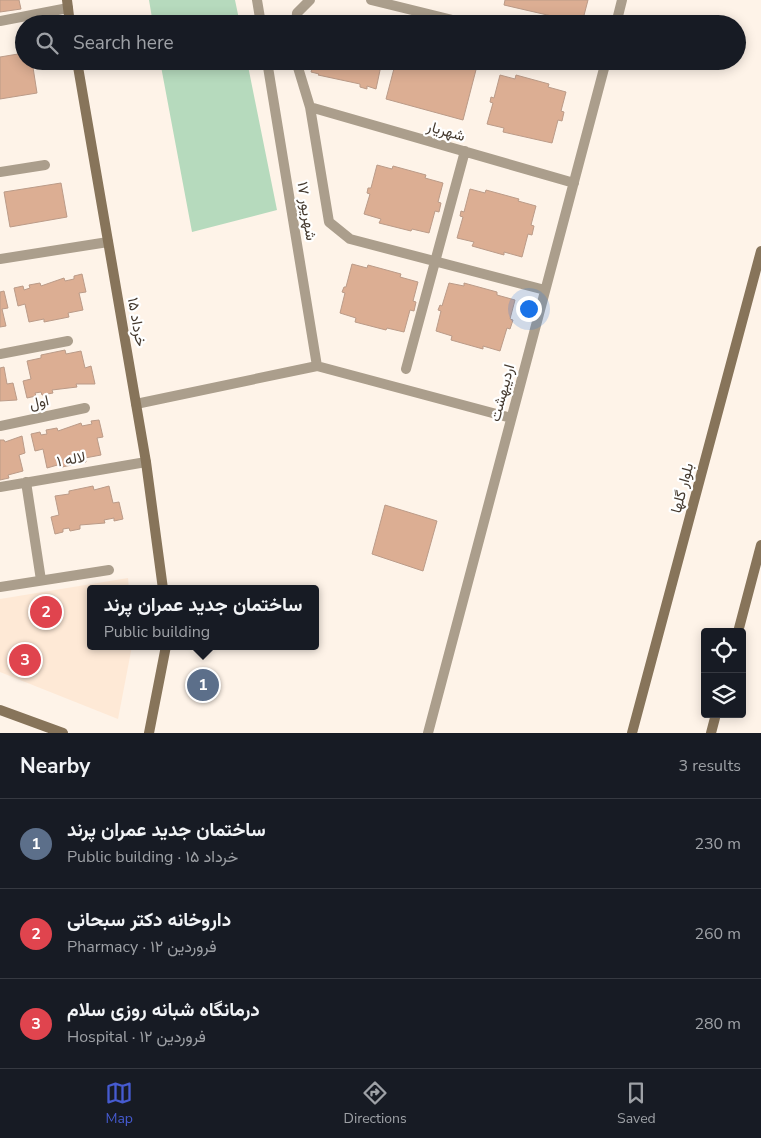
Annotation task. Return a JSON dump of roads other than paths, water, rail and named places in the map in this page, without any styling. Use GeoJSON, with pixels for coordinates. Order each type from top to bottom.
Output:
{"type":"FeatureCollection","features":[{"type":"Feature","properties":{"kind":"street"},"geometry":{"type":"LineString","coordinates":[[257,0],[260,15]]}},
{"type":"Feature","properties":{"kind":"street"},"geometry":{"type":"LineString","coordinates":[[297,15],[310,0]]}},
{"type":"Feature","properties":{"kind":"street"},"geometry":{"type":"LineString","coordinates":[[371,0],[432,15]]}},
{"type":"Feature","properties":{"kind":"street"},"geometry":{"type":"LineString","coordinates":[[618,15],[622,0]]}},
{"type":"Feature","properties":{"kind":"street"},"geometry":{"type":"LineString","coordinates":[[24,15],[67,4]]}},
{"type":"Feature","properties":{"kind":"street"},"geometry":{"type":"LineString","coordinates":[[0,21],[15,17]]}},
{"type":"Feature","properties":{"kind":"street","name":"۱۵ خرداد"},"geometry":{"type":"LineString","coordinates":[[79,70],[146,462],[162,585]]}},
{"type":"Feature","properties":{"kind":"street","name":"۱۷ شهریور"},"geometry":{"type":"LineString","coordinates":[[268,70],[317,366]]}},
{"type":"Feature","properties":{"kind":"street"},"geometry":{"type":"LineString","coordinates":[[299,70],[310,107],[329,222],[350,239],[545,290]]}},
{"type":"Feature","properties":{"kind":"street","name":"اردیبهشت"},"geometry":{"type":"LineString","coordinates":[[428,733],[604,70]]}},
{"type":"Feature","properties":{"kind":"street","name":"شهریار"},"geometry":{"type":"LineString","coordinates":[[310,107],[574,183]]}},
{"type":"Feature","properties":{"kind":"street"},"geometry":{"type":"LineString","coordinates":[[406,369],[465,152]]}},
{"type":"Feature","properties":{"kind":"street"},"geometry":{"type":"LineString","coordinates":[[0,172],[45,165]]}},
{"type":"Feature","properties":{"kind":"street"},"geometry":{"type":"LineString","coordinates":[[0,259],[108,242]]}},
{"type":"Feature","properties":{"kind":"street","name":"بلوار گلها"},"geometry":{"type":"LineString","coordinates":[[632,733],[761,251]]}},
{"type":"Feature","properties":{"kind":"street"},"geometry":{"type":"LineString","coordinates":[[0,354],[68,341]]}},
{"type":"Feature","properties":{"kind":"street"},"geometry":{"type":"LineString","coordinates":[[136,404],[317,366],[511,418]]}},
{"type":"Feature","properties":{"kind":"street","name":"اول"},"geometry":{"type":"LineString","coordinates":[[0,426],[85,408]]}},
{"type":"Feature","properties":{"kind":"street","name":"لاله ۱"},"geometry":{"type":"LineString","coordinates":[[0,487],[146,462]]}},
{"type":"Feature","properties":{"kind":"street"},"geometry":{"type":"LineString","coordinates":[[26,482],[41,580]]}},
{"type":"Feature","properties":{"kind":"street"},"geometry":{"type":"LineString","coordinates":[[739,628],[761,545]]}},
{"type":"Feature","properties":{"kind":"street"},"geometry":{"type":"LineString","coordinates":[[0,587],[109,570]]}},
{"type":"Feature","properties":{"kind":"street"},"geometry":{"type":"LineString","coordinates":[[149,733],[165,650]]}},
{"type":"Feature","properties":{"kind":"street"},"geometry":{"type":"LineString","coordinates":[[0,710],[64,733]]}},
{"type":"Feature","properties":{"kind":"street"},"geometry":{"type":"LineString","coordinates":[[711,733],[715,718]]}},
{"type":"Feature","properties":{"kind":"place","name":"داروخانه دکتر سبحانی"},"geometry":{"type":"Point","coordinates":[46,612]}},
{"type":"Feature","properties":{"kind":"place","name":"درمانگاه شبانه روزی سلام"},"geometry":{"type":"Point","coordinates":[25,660]}},
{"type":"Feature","properties":{"kind":"place","name":"ساختمان جدید عمران پرند"},"geometry":{"type":"Point","coordinates":[203,685]}}]}
